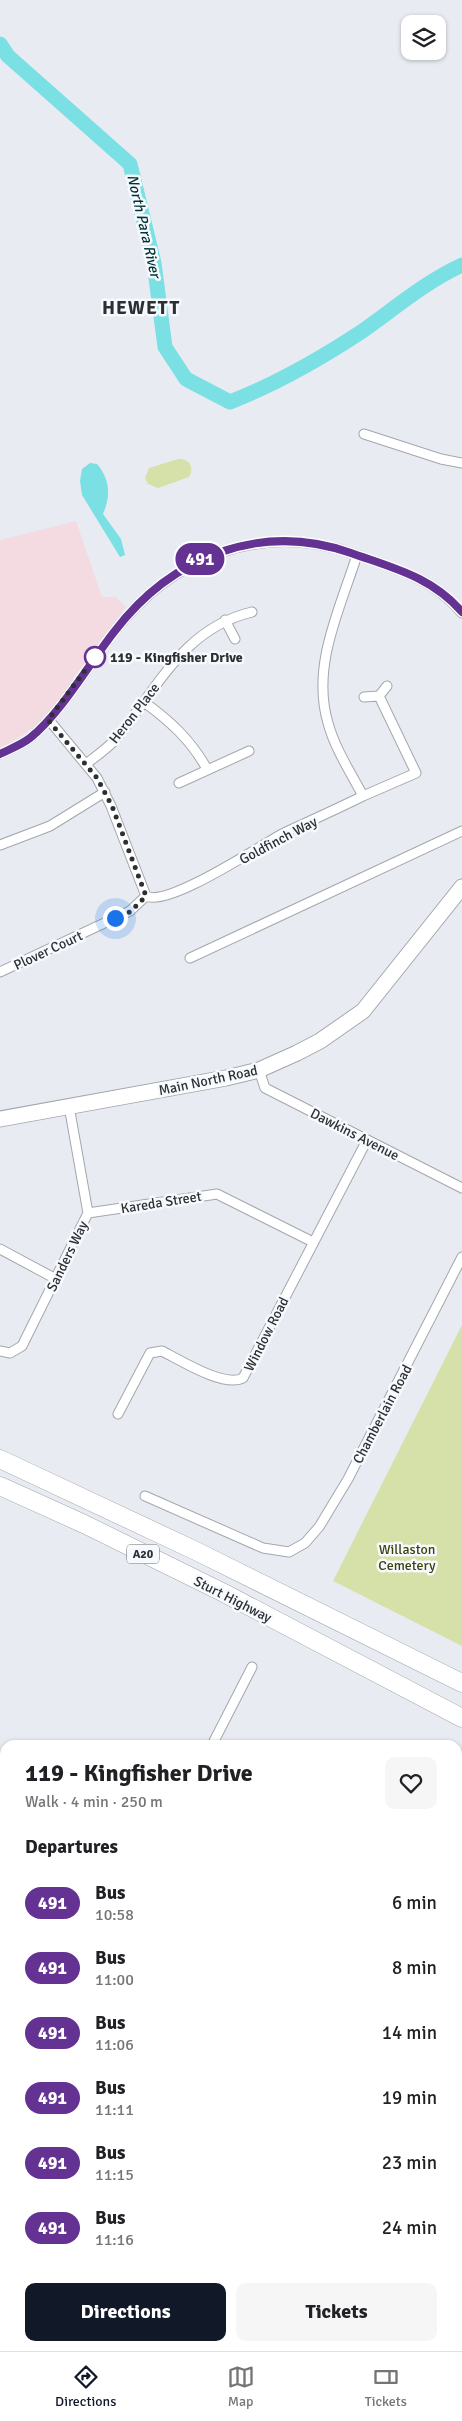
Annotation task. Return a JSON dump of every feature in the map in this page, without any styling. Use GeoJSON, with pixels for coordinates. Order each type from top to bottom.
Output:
{"type":"FeatureCollection","features":[{"type":"Feature","properties":{"kind":"highway","name":"Sturt Highway"},"geometry":{"type":"LineString","coordinates":[[0,1459],[213,1559],[462,1683]]}},
{"type":"Feature","properties":{"kind":"highway","name":"Sturt Highway"},"geometry":{"type":"LineString","coordinates":[[0,1486],[224,1593],[462,1718]]}},
{"type":"Feature","properties":{"kind":"main road","name":"Main North Road"},"geometry":{"type":"LineString","coordinates":[[0,1119],[226,1078],[259,1070],[320,1041],[363,1011],[462,887]]}},
{"type":"Feature","properties":{"kind":"street"},"geometry":{"type":"LineString","coordinates":[[364,434],[441,459],[462,463]]}},
{"type":"Feature","properties":{"kind":"street"},"geometry":{"type":"LineString","coordinates":[[0,754],[29,739],[48,720],[128,615],[162,582],[201,559],[240,546],[276,541],[322,544],[402,569],[422,579],[449,598],[462,612]]}},
{"type":"Feature","properties":{"kind":"street"},"geometry":{"type":"LineString","coordinates":[[357,555],[329,640],[324,662],[323,687],[328,726],[363,796]]}},
{"type":"Feature","properties":{"kind":"street","name":"Heron Place"},"geometry":{"type":"LineString","coordinates":[[86,764],[111,744],[176,659],[192,642],[211,627],[225,620],[252,612]]}},
{"type":"Feature","properties":{"kind":"street"},"geometry":{"type":"LineString","coordinates":[[225,620],[235,638]]}},
{"type":"Feature","properties":{"kind":"street"},"geometry":{"type":"LineString","coordinates":[[364,697],[380,696],[387,686]]}},
{"type":"Feature","properties":{"kind":"street","name":"Goldfinch Way"},"geometry":{"type":"LineString","coordinates":[[146,896],[152,899],[161,897],[217,872],[284,833],[416,773],[380,696]]}},
{"type":"Feature","properties":{"kind":"street"},"geometry":{"type":"LineString","coordinates":[[144,702],[169,720],[186,737],[207,769]]}},
{"type":"Feature","properties":{"kind":"street"},"geometry":{"type":"LineString","coordinates":[[48,720],[86,764],[105,792],[146,896]]}},
{"type":"Feature","properties":{"kind":"street"},"geometry":{"type":"LineString","coordinates":[[179,783],[249,751]]}},
{"type":"Feature","properties":{"kind":"street"},"geometry":{"type":"LineString","coordinates":[[0,845],[50,826],[105,792]]}},
{"type":"Feature","properties":{"kind":"street"},"geometry":{"type":"LineString","coordinates":[[190,958],[462,831]]}},
{"type":"Feature","properties":{"kind":"street","name":"Plover Court"},"geometry":{"type":"LineString","coordinates":[[0,972],[130,912],[146,896]]}},
{"type":"Feature","properties":{"kind":"street","name":"Dawkins Avenue"},"geometry":{"type":"LineString","coordinates":[[259,1070],[265,1088],[462,1188]]}},
{"type":"Feature","properties":{"kind":"street","name":"Sanders Way"},"geometry":{"type":"LineString","coordinates":[[0,1351],[10,1353],[20,1349],[88,1213],[69,1106]]}},
{"type":"Feature","properties":{"kind":"street","name":"Window Road"},"geometry":{"type":"LineString","coordinates":[[118,1414],[150,1353],[156,1350],[162,1351],[218,1378],[231,1381],[243,1378],[367,1140]]}},
{"type":"Feature","properties":{"kind":"street","name":"Kareda Street"},"geometry":{"type":"LineString","coordinates":[[88,1213],[217,1194],[313,1242]]}},
{"type":"Feature","properties":{"kind":"street"},"geometry":{"type":"LineString","coordinates":[[0,1250],[56,1279]]}},
{"type":"Feature","properties":{"kind":"street","name":"Chamberlain Road"},"geometry":{"type":"LineString","coordinates":[[145,1496],[263,1548],[289,1552],[305,1542],[320,1528],[348,1479],[462,1257]]}},
{"type":"Feature","properties":{"kind":"street"},"geometry":{"type":"LineString","coordinates":[[215,1740],[252,1667]]}},
{"type":"Feature","properties":{"kind":"shaded area"},"geometry":{"type":"Polygon","coordinates":[[[76,521],[102,597],[116,597],[126,607],[76,674],[60,701],[36,726],[0,749],[0,540],[76,521]]]}},
{"type":"Feature","properties":{"kind":"green space"},"geometry":{"type":"Polygon","coordinates":[[[178,459],[185,460],[190,464],[191,473],[189,477],[158,488],[148,484],[145,478],[149,468],[178,459]]]}},
{"type":"Feature","properties":{"kind":"green space","name":"Willaston Cemetery"},"geometry":{"type":"Polygon","coordinates":[[[462,1325],[462,1646],[333,1581],[462,1325]]]}},
{"type":"Feature","properties":{"kind":"water"},"geometry":{"type":"Polygon","coordinates":[[[90,463],[97,464],[107,482],[108,494],[103,514],[121,539],[125,555],[120,557],[82,495],[80,481],[82,469],[90,463]]]}},
{"type":"Feature","properties":{"kind":"waterway","name":"North Para River"},"geometry":{"type":"LineString","coordinates":[[0,44],[8,56],[130,164],[154,263],[165,347],[186,379],[230,402],[281,379],[330,352],[422,288],[462,265]]}},
{"type":"Feature","properties":{"kind":"bus line","name":"491"},"geometry":{"type":"LineString","coordinates":[[0,754],[29,739],[48,720],[115,630],[162,582],[201,559],[240,546],[288,541],[322,544],[410,573],[442,592],[462,612]]}},
{"type":"Feature","properties":{"kind":"place","name":"119 - Kingfisher Drive"},"geometry":{"type":"Point","coordinates":[95,657]}},
{"type":"Feature","properties":{"kind":"district","name":"HEWETT"},"geometry":{"type":"Point","coordinates":[141,307]}},
{"type":"Feature","properties":{"kind":"route"},"geometry":{"type":"LineString","coordinates":[[95,657],[48,720],[97,778],[112,806],[146,896],[130,912],[115,918]]}}]}
